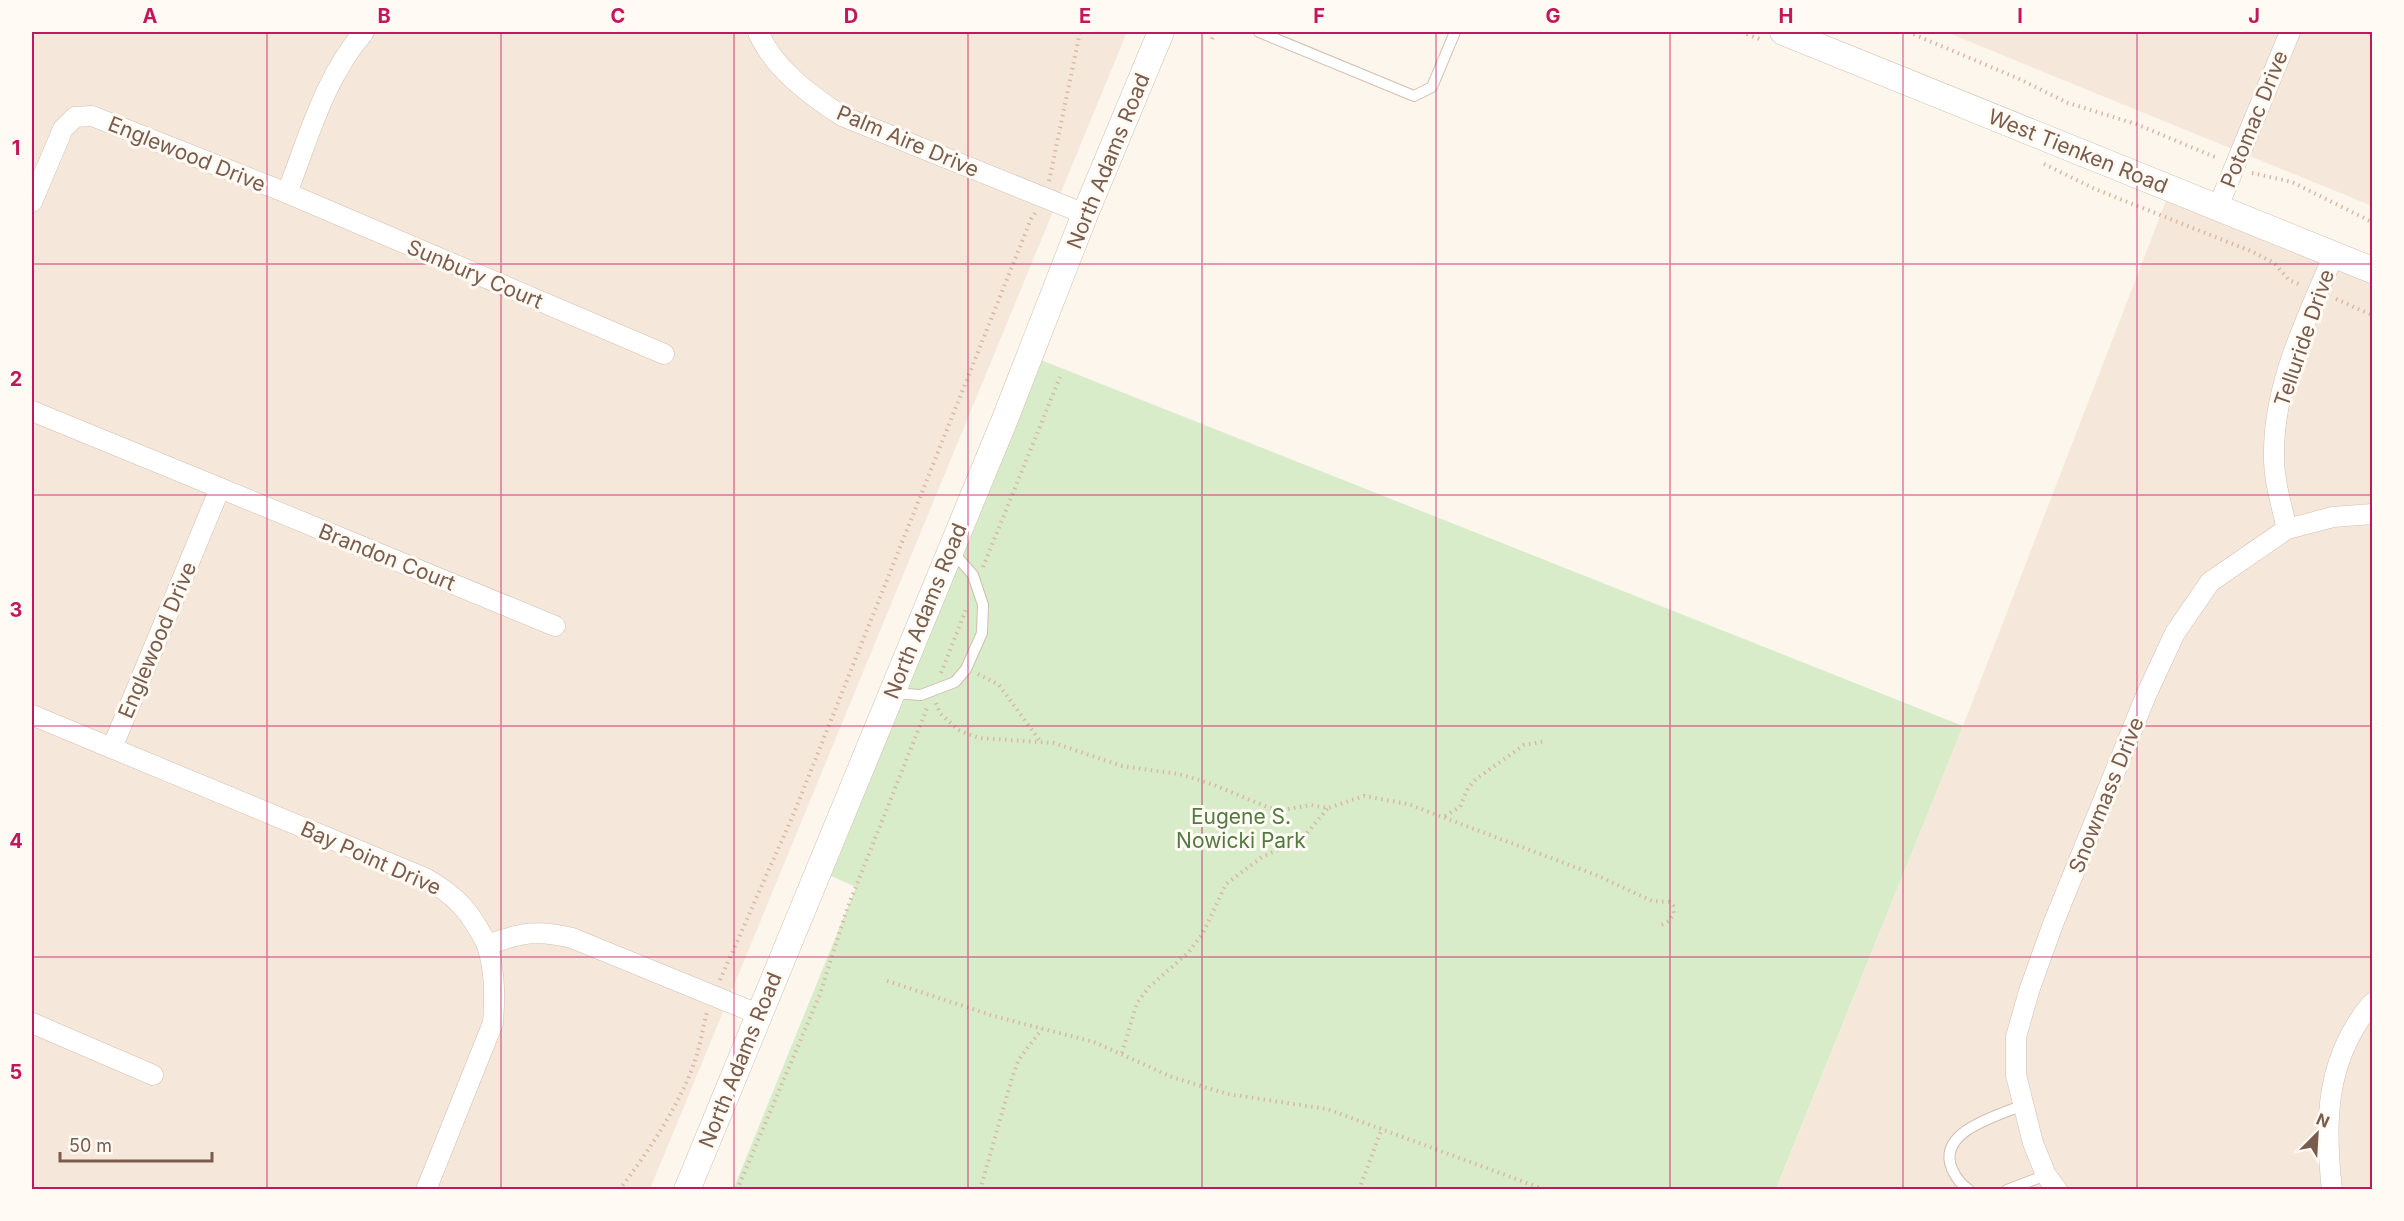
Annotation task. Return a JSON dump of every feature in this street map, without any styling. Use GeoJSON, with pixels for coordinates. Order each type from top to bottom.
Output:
{"type":"FeatureCollection","features":[{"type":"Feature","properties":{"kind":"street","name":"Englewood Drive"},"geometry":{"type":"LineString","coordinates":[[32,202],[63,129],[75,117],[92,116],[287,193],[332,80],[348,50],[364,32]]}},
{"type":"Feature","properties":{"kind":"street","name":"Palm Aire Drive"},"geometry":{"type":"LineString","coordinates":[[758,32],[781,67],[808,93],[842,116],[1085,214]]}},
{"type":"Feature","properties":{"kind":"street","name":"North Adams Road"},"geometry":{"type":"LineString","coordinates":[[687,1190],[1005,419],[1085,214],[1161,32]]}},
{"type":"Feature","properties":{"kind":"street","name":"West Tienken Road"},"geometry":{"type":"LineString","coordinates":[[1784,32],[2373,270]]}},
{"type":"Feature","properties":{"kind":"street","name":"Potomac Drive"},"geometry":{"type":"LineString","coordinates":[[2218,207],[2290,32]]}},
{"type":"Feature","properties":{"kind":"street","name":"Sunbury Court"},"geometry":{"type":"LineString","coordinates":[[287,193],[664,354]]}},
{"type":"Feature","properties":{"kind":"street","name":"Telluride Drive"},"geometry":{"type":"LineString","coordinates":[[2287,529],[2276,483],[2274,462],[2278,409],[2305,326],[2334,254]]}},
{"type":"Feature","properties":{"kind":"street"},"geometry":{"type":"LineString","coordinates":[[32,411],[220,488]]}},
{"type":"Feature","properties":{"kind":"street","name":"Englewood Drive"},"geometry":{"type":"LineString","coordinates":[[112,748],[220,488]]}},
{"type":"Feature","properties":{"kind":"street","name":"Brandon Court"},"geometry":{"type":"LineString","coordinates":[[220,488],[555,626]]}},
{"type":"Feature","properties":{"kind":"street","name":"Snowmass Drive"},"geometry":{"type":"LineString","coordinates":[[2052,1182],[2033,1143],[2023,1105],[2016,1075],[2016,1037],[2029,991],[2053,924],[2152,682],[2175,633],[2210,582],[2287,529],[2333,517],[2373,514]]}},
{"type":"Feature","properties":{"kind":"street","name":"Bay Point Drive"},"geometry":{"type":"LineString","coordinates":[[32,715],[425,878],[448,891],[473,916],[493,964],[495,995],[493,1023],[426,1190]]}},
{"type":"Feature","properties":{"kind":"street"},"geometry":{"type":"LineString","coordinates":[[487,945],[520,933],[548,932],[572,938],[758,1014]]}},
{"type":"Feature","properties":{"kind":"street"},"geometry":{"type":"LineString","coordinates":[[2332,1190],[2328,1126],[2332,1077],[2354,1025],[2373,1003]]}},
{"type":"Feature","properties":{"kind":"street"},"geometry":{"type":"LineString","coordinates":[[32,1023],[153,1075]]}},
{"type":"Feature","properties":{"kind":"lane"},"geometry":{"type":"LineString","coordinates":[[1259,32],[1414,96],[1432,87],[1455,32]]}},
{"type":"Feature","properties":{"kind":"lane"},"geometry":{"type":"LineString","coordinates":[[891,693],[921,695],[955,682],[966,669],[982,633],[983,605],[973,575],[950,549]]}},
{"type":"Feature","properties":{"kind":"lane"},"geometry":{"type":"LineString","coordinates":[[1969,1190],[1961,1184],[1950,1164],[1948,1155],[1952,1143],[1964,1132],[2023,1105]]}},
{"type":"Feature","properties":{"kind":"lane"},"geometry":{"type":"LineString","coordinates":[[2007,1190],[2052,1182]]}},
{"type":"Feature","properties":{"kind":"path"},"geometry":{"type":"LineString","coordinates":[[620,1190],[642,1160],[696,1058],[712,995],[794,813],[1030,219],[1043,197],[1051,176],[1080,32]]}},
{"type":"Feature","properties":{"kind":"path"},"geometry":{"type":"LineString","coordinates":[[1212,39],[1215,32]]}},
{"type":"Feature","properties":{"kind":"path"},"geometry":{"type":"LineString","coordinates":[[1908,32],[2006,73],[2068,103],[2136,124],[2214,156]]}},
{"type":"Feature","properties":{"kind":"path"},"geometry":{"type":"LineString","coordinates":[[2255,174],[2292,182],[2373,222]]}},
{"type":"Feature","properties":{"kind":"path"},"geometry":{"type":"LineString","coordinates":[[737,1190],[820,994],[847,909],[1060,377]]}},
{"type":"Feature","properties":{"kind":"path"},"geometry":{"type":"LineString","coordinates":[[966,669],[999,686],[1040,741]]}},
{"type":"Feature","properties":{"kind":"path"},"geometry":{"type":"LineString","coordinates":[[932,692],[940,713],[958,730],[979,738],[1054,742],[1122,766],[1179,774],[1209,783],[1270,808],[1282,810],[1311,805],[1328,808],[1364,796],[1379,797],[1444,816],[1596,875],[1652,901],[1669,902],[1673,906],[1674,914],[1669,921],[1659,926]]}},
{"type":"Feature","properties":{"kind":"path"},"geometry":{"type":"LineString","coordinates":[[1444,816],[1460,807],[1468,788],[1476,779],[1524,745],[1546,741]]}},
{"type":"Feature","properties":{"kind":"path"},"geometry":{"type":"LineString","coordinates":[[1122,1053],[1137,1003],[1149,987],[1188,953],[1203,933],[1226,884],[1262,857],[1301,840],[1328,808]]}},
{"type":"Feature","properties":{"kind":"path"},"geometry":{"type":"LineString","coordinates":[[887,981],[964,1007],[1094,1042],[1172,1077],[1228,1094],[1328,1109],[1546,1190]]}},
{"type":"Feature","properties":{"kind":"path"},"geometry":{"type":"LineString","coordinates":[[980,1190],[1019,1059],[1042,1029]]}},
{"type":"Feature","properties":{"kind":"path"},"geometry":{"type":"LineString","coordinates":[[1359,1190],[1382,1128]]}},
{"type":"Feature","properties":{"kind":"shaded area"},"geometry":{"type":"Polygon","coordinates":[[[32,32],[1127,32],[650,1189],[32,1189],[32,32]]]}},
{"type":"Feature","properties":{"kind":"shaded area"},"geometry":{"type":"Polygon","coordinates":[[[1946,32],[2372,32],[2372,206],[1946,32]]]}},
{"type":"Feature","properties":{"kind":"shaded area"},"geometry":{"type":"Polygon","coordinates":[[[2171,188],[2372,275],[2372,1189],[1776,1190],[1963,726],[2171,188]]]}},
{"type":"Feature","properties":{"kind":"green space","name":"Eugene S. Nowicki Park"},"geometry":{"type":"Polygon","coordinates":[[[1041,360],[1963,726],[1776,1189],[733,1190],[856,887],[831,876],[1041,360]]]}}]}
